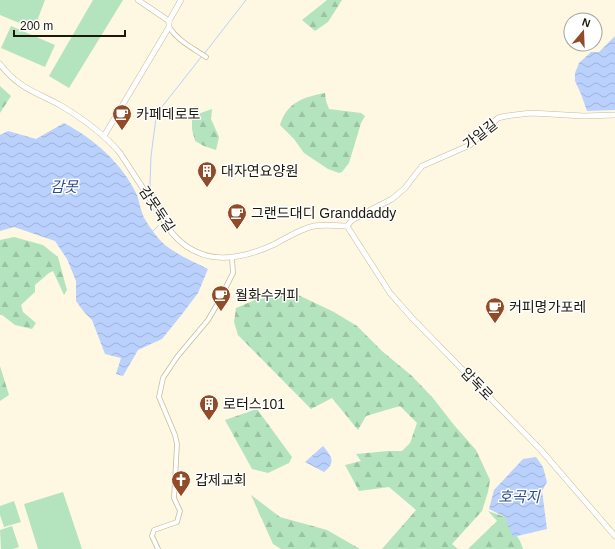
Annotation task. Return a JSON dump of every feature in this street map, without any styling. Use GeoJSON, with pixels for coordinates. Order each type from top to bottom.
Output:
{"type":"FeatureCollection","features":[{"type":"Feature","properties":{"kind":"street"},"geometry":{"type":"LineString","coordinates":[[138,0],[169,21]]}},
{"type":"Feature","properties":{"kind":"street"},"geometry":{"type":"LineString","coordinates":[[104,136],[169,28],[169,21],[181,0]]}},
{"type":"Feature","properties":{"kind":"street"},"geometry":{"type":"LineString","coordinates":[[169,28],[189,47],[206,57]]}},
{"type":"Feature","properties":{"kind":"street","name":"감못둑길"},"geometry":{"type":"LineString","coordinates":[[0,64],[26,89],[60,105],[104,136],[120,153],[172,233],[183,244],[200,254],[216,258],[232,258],[253,253],[298,231],[314,226],[347,226]]}},
{"type":"Feature","properties":{"kind":"street","name":"가일길"},"geometry":{"type":"LineString","coordinates":[[347,226],[352,220],[392,199],[405,188],[422,166],[470,145],[498,118],[531,113],[584,116],[615,115]]}},
{"type":"Feature","properties":{"kind":"street","name":"압독로"},"geometry":{"type":"LineString","coordinates":[[347,226],[390,293],[413,319],[540,449],[615,536]]}},
{"type":"Feature","properties":{"kind":"street"},"geometry":{"type":"LineString","coordinates":[[158,549],[152,536],[154,530],[177,522],[180,511],[174,498],[177,444],[175,435],[159,397],[163,378],[177,357],[208,320],[218,303],[233,273],[232,258]]}},
{"type":"Feature","properties":{"kind":"green space"},"geometry":{"type":"Polygon","coordinates":[[[0,0],[45,0],[34,29],[0,15],[0,0]]]}},
{"type":"Feature","properties":{"kind":"green space"},"geometry":{"type":"Polygon","coordinates":[[[93,0],[123,0],[69,88],[49,76],[93,0]]]}},
{"type":"Feature","properties":{"kind":"green space"},"geometry":{"type":"Polygon","coordinates":[[[327,0],[342,0],[328,22],[315,31],[302,20],[327,0]]]}},
{"type":"Feature","properties":{"kind":"green space"},"geometry":{"type":"Polygon","coordinates":[[[11,26],[55,45],[45,67],[1,48],[11,26]]]}},
{"type":"Feature","properties":{"kind":"green space"},"geometry":{"type":"Polygon","coordinates":[[[0,86],[11,96],[0,113],[0,86]]]}},
{"type":"Feature","properties":{"kind":"green space"},"geometry":{"type":"Polygon","coordinates":[[[325,93],[329,109],[361,113],[365,116],[361,123],[349,163],[342,172],[339,173],[328,169],[304,153],[294,139],[280,125],[287,111],[297,102],[310,96],[325,93]]]}},
{"type":"Feature","properties":{"kind":"green space"},"geometry":{"type":"Polygon","coordinates":[[[212,109],[211,119],[219,137],[216,150],[195,141],[192,129],[192,116],[212,109]]]}},
{"type":"Feature","properties":{"kind":"green space"},"geometry":{"type":"Polygon","coordinates":[[[14,237],[43,245],[58,257],[67,290],[64,295],[53,271],[35,285],[35,292],[21,305],[23,312],[36,323],[32,329],[15,325],[0,315],[0,240],[14,237]]]}},
{"type":"Feature","properties":{"kind":"green space"},"geometry":{"type":"Polygon","coordinates":[[[294,293],[334,312],[357,326],[382,351],[412,376],[433,398],[476,450],[490,480],[488,492],[482,511],[452,544],[458,549],[382,549],[416,510],[389,487],[359,491],[345,465],[361,461],[356,454],[402,451],[410,443],[417,423],[400,406],[366,416],[358,430],[332,398],[311,409],[238,335],[234,322],[236,308],[255,300],[294,293]]]}},
{"type":"Feature","properties":{"kind":"green space"},"geometry":{"type":"Polygon","coordinates":[[[0,366],[9,395],[0,401],[0,366]]]}},
{"type":"Feature","properties":{"kind":"green space"},"geometry":{"type":"Polygon","coordinates":[[[257,409],[292,457],[289,463],[268,473],[252,469],[225,420],[257,409]]]}},
{"type":"Feature","properties":{"kind":"green space"},"geometry":{"type":"Polygon","coordinates":[[[63,492],[82,549],[38,549],[24,504],[63,492]]]}},
{"type":"Feature","properties":{"kind":"green space"},"geometry":{"type":"Polygon","coordinates":[[[251,495],[280,517],[327,530],[360,549],[281,549],[273,544],[251,495]]]}},
{"type":"Feature","properties":{"kind":"green space"},"geometry":{"type":"Polygon","coordinates":[[[14,501],[21,522],[4,527],[0,515],[0,506],[14,501]]]}},
{"type":"Feature","properties":{"kind":"green space"},"geometry":{"type":"Polygon","coordinates":[[[488,511],[505,517],[520,541],[523,549],[468,549],[497,521],[488,511]]]}},
{"type":"Feature","properties":{"kind":"green space"},"geometry":{"type":"Polygon","coordinates":[[[12,526],[19,547],[13,549],[1,549],[0,530],[12,526]]]}},
{"type":"Feature","properties":{"kind":"water"},"geometry":{"type":"Polygon","coordinates":[[[615,36],[615,110],[587,111],[575,81],[575,73],[579,63],[591,52],[603,52],[603,48],[615,36]]]}},
{"type":"Feature","properties":{"kind":"water","name":"감못"},"geometry":{"type":"Polygon","coordinates":[[[64,123],[86,136],[115,162],[131,183],[146,221],[163,243],[180,255],[208,269],[198,293],[183,313],[162,339],[138,350],[123,376],[116,374],[121,358],[105,354],[92,320],[76,301],[76,281],[67,259],[55,241],[14,227],[0,231],[0,135],[8,131],[36,139],[64,123]]]}},
{"type":"Feature","properties":{"kind":"water"},"geometry":{"type":"Polygon","coordinates":[[[323,446],[332,462],[324,472],[305,462],[323,446]]]}},
{"type":"Feature","properties":{"kind":"water","name":"호곡지"},"geometry":{"type":"Polygon","coordinates":[[[536,457],[543,467],[547,482],[542,491],[547,529],[513,537],[505,517],[489,509],[494,490],[523,459],[536,457]]]}},
{"type":"Feature","properties":{"kind":"waterway"},"geometry":{"type":"LineString","coordinates":[[204,54],[246,0]]}},
{"type":"Feature","properties":{"kind":"waterway"},"geometry":{"type":"LineString","coordinates":[[163,208],[151,190],[150,184],[151,156],[156,118],[161,108],[202,56]]}},
{"type":"Feature","properties":{"kind":"waterway"},"geometry":{"type":"LineString","coordinates":[[153,231],[159,225]]}},
{"type":"Feature","properties":{"kind":"place","name":"카페데로토"},"geometry":{"type":"Point","coordinates":[122,131]}},
{"type":"Feature","properties":{"kind":"place","name":"대자연요양원"},"geometry":{"type":"Point","coordinates":[207,188]}},
{"type":"Feature","properties":{"kind":"place","name":"그랜드대디 Granddaddy"},"geometry":{"type":"Point","coordinates":[237,230]}},
{"type":"Feature","properties":{"kind":"place","name":"월화수커피"},"geometry":{"type":"Point","coordinates":[221,312]}},
{"type":"Feature","properties":{"kind":"place","name":"커피명가포레"},"geometry":{"type":"Point","coordinates":[495,324]}},
{"type":"Feature","properties":{"kind":"place","name":"로터스101"},"geometry":{"type":"Point","coordinates":[209,421]}},
{"type":"Feature","properties":{"kind":"place","name":"갑제교회"},"geometry":{"type":"Point","coordinates":[181,497]}}]}
